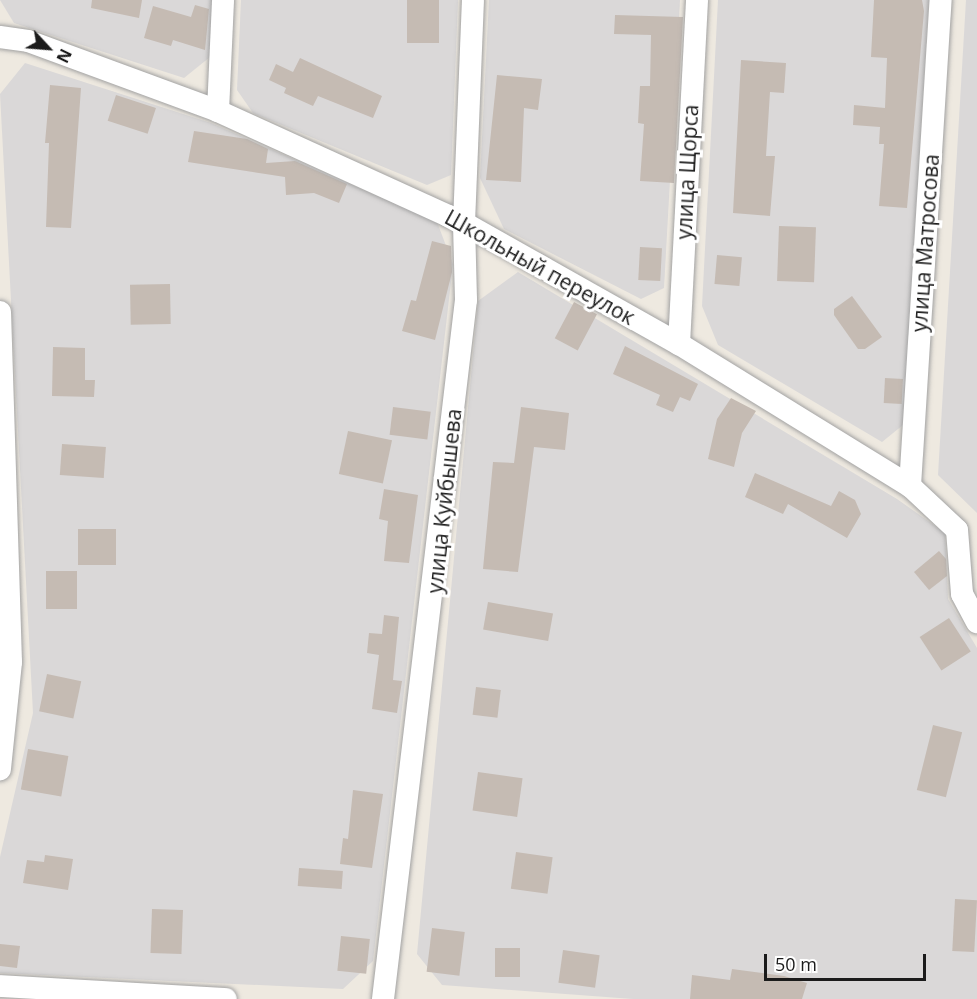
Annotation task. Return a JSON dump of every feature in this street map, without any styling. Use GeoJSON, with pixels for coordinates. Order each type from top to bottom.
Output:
{"type":"FeatureCollection","features":[{"type":"Feature","properties":{"kind":"street"},"geometry":{"type":"LineString","coordinates":[[218,111],[224,0]]}},
{"type":"Feature","properties":{"kind":"street","name":"улица Куйбышева"},"geometry":{"type":"LineString","coordinates":[[383,999],[466,300],[464,223],[473,0]]}},
{"type":"Feature","properties":{"kind":"street","name":"улица Щорса"},"geometry":{"type":"LineString","coordinates":[[679,344],[697,0]]}},
{"type":"Feature","properties":{"kind":"street","name":"улица Матросова"},"geometry":{"type":"LineString","coordinates":[[910,486],[941,0]]}},
{"type":"Feature","properties":{"kind":"street","name":"Школьный переулок"},"geometry":{"type":"LineString","coordinates":[[0,37],[28,41],[218,111],[464,223],[679,344],[910,486],[957,530],[962,594],[977,622]]}},
{"type":"Feature","properties":{"kind":"street"},"geometry":{"type":"LineString","coordinates":[[0,312],[11,662],[0,769]]}},
{"type":"Feature","properties":{"kind":"street"},"geometry":{"type":"LineString","coordinates":[[0,986],[226,999]]}},
{"type":"Feature","properties":{"kind":"shaded area"},"geometry":{"type":"Polygon","coordinates":[[[0,0],[213,0],[210,57],[184,78],[14,23],[0,0]]]}},
{"type":"Feature","properties":{"kind":"shaded area"},"geometry":{"type":"Polygon","coordinates":[[[241,0],[458,0],[451,175],[427,185],[253,113],[237,90],[241,0]]]}},
{"type":"Feature","properties":{"kind":"shaded area"},"geometry":{"type":"Polygon","coordinates":[[[489,0],[680,0],[664,288],[641,299],[504,229],[480,178],[489,0]]]}},
{"type":"Feature","properties":{"kind":"shaded area"},"geometry":{"type":"Polygon","coordinates":[[[718,0],[929,0],[903,425],[882,442],[718,345],[702,306],[718,0]]]}},
{"type":"Feature","properties":{"kind":"shaded area"},"geometry":{"type":"Polygon","coordinates":[[[966,0],[977,0],[977,513],[938,475],[966,0]]]}},
{"type":"Feature","properties":{"kind":"shaded area"},"geometry":{"type":"Polygon","coordinates":[[[25,63],[211,123],[437,222],[453,264],[373,961],[343,989],[0,973],[0,857],[33,713],[0,94],[25,63]]]}},
{"type":"Feature","properties":{"kind":"shaded area"},"geometry":{"type":"Polygon","coordinates":[[[518,272],[897,499],[945,533],[948,599],[977,648],[977,999],[633,999],[442,985],[417,954],[478,301],[518,272]]]}},
{"type":"Feature","properties":{"kind":"building"},"geometry":{"type":"Polygon","coordinates":[[[92,0],[142,0],[139,18],[91,8],[92,0]]]}},
{"type":"Feature","properties":{"kind":"building"},"geometry":{"type":"Polygon","coordinates":[[[407,0],[439,0],[439,43],[407,43],[407,0]]]}},
{"type":"Feature","properties":{"kind":"building"},"geometry":{"type":"Polygon","coordinates":[[[874,0],[922,0],[924,11],[907,208],[879,206],[884,144],[879,144],[880,127],[853,125],[854,105],[885,108],[887,58],[871,57],[874,0]]]}},
{"type":"Feature","properties":{"kind":"building"},"geometry":{"type":"Polygon","coordinates":[[[195,5],[209,9],[205,50],[173,40],[171,46],[144,38],[153,6],[191,17],[195,5]]]}},
{"type":"Feature","properties":{"kind":"building"},"geometry":{"type":"Polygon","coordinates":[[[615,15],[683,17],[674,183],[640,181],[644,124],[638,123],[640,86],[650,86],[651,35],[614,34],[615,15]]]}},
{"type":"Feature","properties":{"kind":"building"},"geometry":{"type":"Polygon","coordinates":[[[300,58],[382,96],[373,118],[318,96],[313,106],[284,93],[286,88],[269,80],[276,64],[293,72],[300,58]]]}},
{"type":"Feature","properties":{"kind":"building"},"geometry":{"type":"Polygon","coordinates":[[[741,60],[786,63],[784,93],[770,92],[766,156],[775,156],[770,216],[733,213],[741,60]]]}},
{"type":"Feature","properties":{"kind":"building"},"geometry":{"type":"Polygon","coordinates":[[[497,75],[542,79],[538,110],[524,108],[521,182],[486,180],[497,75]]]}},
{"type":"Feature","properties":{"kind":"building"},"geometry":{"type":"Polygon","coordinates":[[[50,85],[81,88],[71,228],[46,227],[49,143],[45,143],[50,85]]]}},
{"type":"Feature","properties":{"kind":"building"},"geometry":{"type":"Polygon","coordinates":[[[116,95],[156,108],[148,134],[108,121],[116,95]]]}},
{"type":"Feature","properties":{"kind":"building"},"geometry":{"type":"Polygon","coordinates":[[[194,131],[247,139],[268,149],[266,163],[295,161],[347,184],[339,203],[314,193],[286,195],[285,177],[188,162],[194,131]]]}},
{"type":"Feature","properties":{"kind":"building"},"geometry":{"type":"Polygon","coordinates":[[[779,226],[816,227],[814,282],[777,281],[779,226]]]}},
{"type":"Feature","properties":{"kind":"building"},"geometry":{"type":"Polygon","coordinates":[[[432,241],[451,246],[452,272],[435,340],[402,331],[411,300],[416,301],[432,241]]]}},
{"type":"Feature","properties":{"kind":"building"},"geometry":{"type":"Polygon","coordinates":[[[640,247],[662,248],[660,281],[638,280],[640,247]]]}},
{"type":"Feature","properties":{"kind":"building"},"geometry":{"type":"Polygon","coordinates":[[[717,255],[742,257],[739,286],[714,284],[717,255]]]}},
{"type":"Feature","properties":{"kind":"building"},"geometry":{"type":"Polygon","coordinates":[[[170,284],[171,324],[131,325],[130,285],[170,284]]]}},
{"type":"Feature","properties":{"kind":"building"},"geometry":{"type":"Polygon","coordinates":[[[852,296],[882,337],[865,349],[858,349],[834,315],[834,309],[852,296]]]}},
{"type":"Feature","properties":{"kind":"building"},"geometry":{"type":"Polygon","coordinates":[[[574,302],[597,314],[578,350],[555,338],[574,302]]]}},
{"type":"Feature","properties":{"kind":"building"},"geometry":{"type":"Polygon","coordinates":[[[625,346],[698,384],[690,401],[680,397],[673,412],[656,405],[660,395],[613,374],[625,346]]]}},
{"type":"Feature","properties":{"kind":"building"},"geometry":{"type":"Polygon","coordinates":[[[53,347],[85,348],[85,380],[95,380],[94,397],[52,396],[53,347]]]}},
{"type":"Feature","properties":{"kind":"building"},"geometry":{"type":"Polygon","coordinates":[[[885,378],[903,379],[902,404],[884,403],[885,378]]]}},
{"type":"Feature","properties":{"kind":"building"},"geometry":{"type":"Polygon","coordinates":[[[731,398],[756,411],[742,433],[734,467],[708,459],[717,419],[731,398]]]}},
{"type":"Feature","properties":{"kind":"building"},"geometry":{"type":"Polygon","coordinates":[[[393,407],[431,412],[427,439],[390,435],[393,407]]]}},
{"type":"Feature","properties":{"kind":"building"},"geometry":{"type":"Polygon","coordinates":[[[521,407],[569,413],[565,450],[534,447],[518,572],[483,569],[493,462],[514,463],[521,407]]]}},
{"type":"Feature","properties":{"kind":"building"},"geometry":{"type":"Polygon","coordinates":[[[348,431],[392,440],[383,483],[339,474],[348,431]]]}},
{"type":"Feature","properties":{"kind":"building"},"geometry":{"type":"Polygon","coordinates":[[[62,444],[106,447],[104,478],[60,475],[62,444]]]}},
{"type":"Feature","properties":{"kind":"building"},"geometry":{"type":"Polygon","coordinates":[[[755,473],[831,506],[839,491],[855,500],[861,514],[847,538],[788,504],[783,514],[745,497],[755,473]]]}},
{"type":"Feature","properties":{"kind":"building"},"geometry":{"type":"Polygon","coordinates":[[[384,489],[418,495],[409,563],[384,561],[388,521],[379,519],[384,489]]]}},
{"type":"Feature","properties":{"kind":"building"},"geometry":{"type":"Polygon","coordinates":[[[78,529],[116,529],[116,565],[78,565],[78,529]]]}},
{"type":"Feature","properties":{"kind":"building"},"geometry":{"type":"Polygon","coordinates":[[[939,551],[946,559],[947,576],[929,590],[914,572],[939,551]]]}},
{"type":"Feature","properties":{"kind":"building"},"geometry":{"type":"Polygon","coordinates":[[[46,571],[77,571],[77,609],[46,609],[46,571]]]}},
{"type":"Feature","properties":{"kind":"building"},"geometry":{"type":"Polygon","coordinates":[[[488,602],[553,613],[548,641],[483,630],[488,602]]]}},
{"type":"Feature","properties":{"kind":"building"},"geometry":{"type":"Polygon","coordinates":[[[384,615],[399,617],[393,680],[402,681],[397,713],[372,709],[379,655],[367,653],[369,633],[382,634],[384,615]]]}},
{"type":"Feature","properties":{"kind":"building"},"geometry":{"type":"Polygon","coordinates":[[[949,618],[971,652],[941,671],[920,637],[949,618]]]}},
{"type":"Feature","properties":{"kind":"building"},"geometry":{"type":"Polygon","coordinates":[[[47,674],[81,681],[73,718],[39,711],[47,674]]]}},
{"type":"Feature","properties":{"kind":"building"},"geometry":{"type":"Polygon","coordinates":[[[476,687],[501,690],[497,718],[473,715],[476,687]]]}},
{"type":"Feature","properties":{"kind":"building"},"geometry":{"type":"Polygon","coordinates":[[[933,725],[962,732],[946,797],[917,790],[933,725]]]}},
{"type":"Feature","properties":{"kind":"building"},"geometry":{"type":"Polygon","coordinates":[[[28,749],[68,756],[61,796],[21,789],[28,749]]]}},
{"type":"Feature","properties":{"kind":"building"},"geometry":{"type":"Polygon","coordinates":[[[478,772],[523,778],[517,817],[473,811],[478,772]]]}},
{"type":"Feature","properties":{"kind":"building"},"geometry":{"type":"Polygon","coordinates":[[[353,790],[383,794],[372,868],[340,864],[343,838],[348,839],[353,790]]]}},
{"type":"Feature","properties":{"kind":"building"},"geometry":{"type":"Polygon","coordinates":[[[516,852],[553,857],[547,894],[511,889],[516,852]]]}},
{"type":"Feature","properties":{"kind":"building"},"geometry":{"type":"Polygon","coordinates":[[[45,855],[73,859],[68,890],[23,883],[27,860],[44,862],[45,855]]]}},
{"type":"Feature","properties":{"kind":"building"},"geometry":{"type":"Polygon","coordinates":[[[299,868],[343,871],[342,889],[298,886],[299,868]]]}},
{"type":"Feature","properties":{"kind":"building"},"geometry":{"type":"Polygon","coordinates":[[[955,899],[977,900],[974,952],[952,951],[955,899]]]}},
{"type":"Feature","properties":{"kind":"building"},"geometry":{"type":"Polygon","coordinates":[[[152,909],[183,910],[181,954],[150,953],[152,909]]]}},
{"type":"Feature","properties":{"kind":"building"},"geometry":{"type":"Polygon","coordinates":[[[432,928],[465,932],[459,976],[427,972],[432,928]]]}},
{"type":"Feature","properties":{"kind":"building"},"geometry":{"type":"Polygon","coordinates":[[[341,936],[370,939],[366,974],[337,971],[341,936]]]}},
{"type":"Feature","properties":{"kind":"building"},"geometry":{"type":"Polygon","coordinates":[[[0,944],[20,946],[17,968],[0,966],[0,944]]]}},
{"type":"Feature","properties":{"kind":"building"},"geometry":{"type":"Polygon","coordinates":[[[495,948],[520,948],[520,977],[495,977],[495,948]]]}},
{"type":"Feature","properties":{"kind":"building"},"geometry":{"type":"Polygon","coordinates":[[[563,950],[600,955],[595,988],[558,983],[563,950]]]}},
{"type":"Feature","properties":{"kind":"building"},"geometry":{"type":"Polygon","coordinates":[[[732,969],[784,976],[807,983],[802,999],[690,999],[692,975],[730,980],[732,969]]]}}]}
